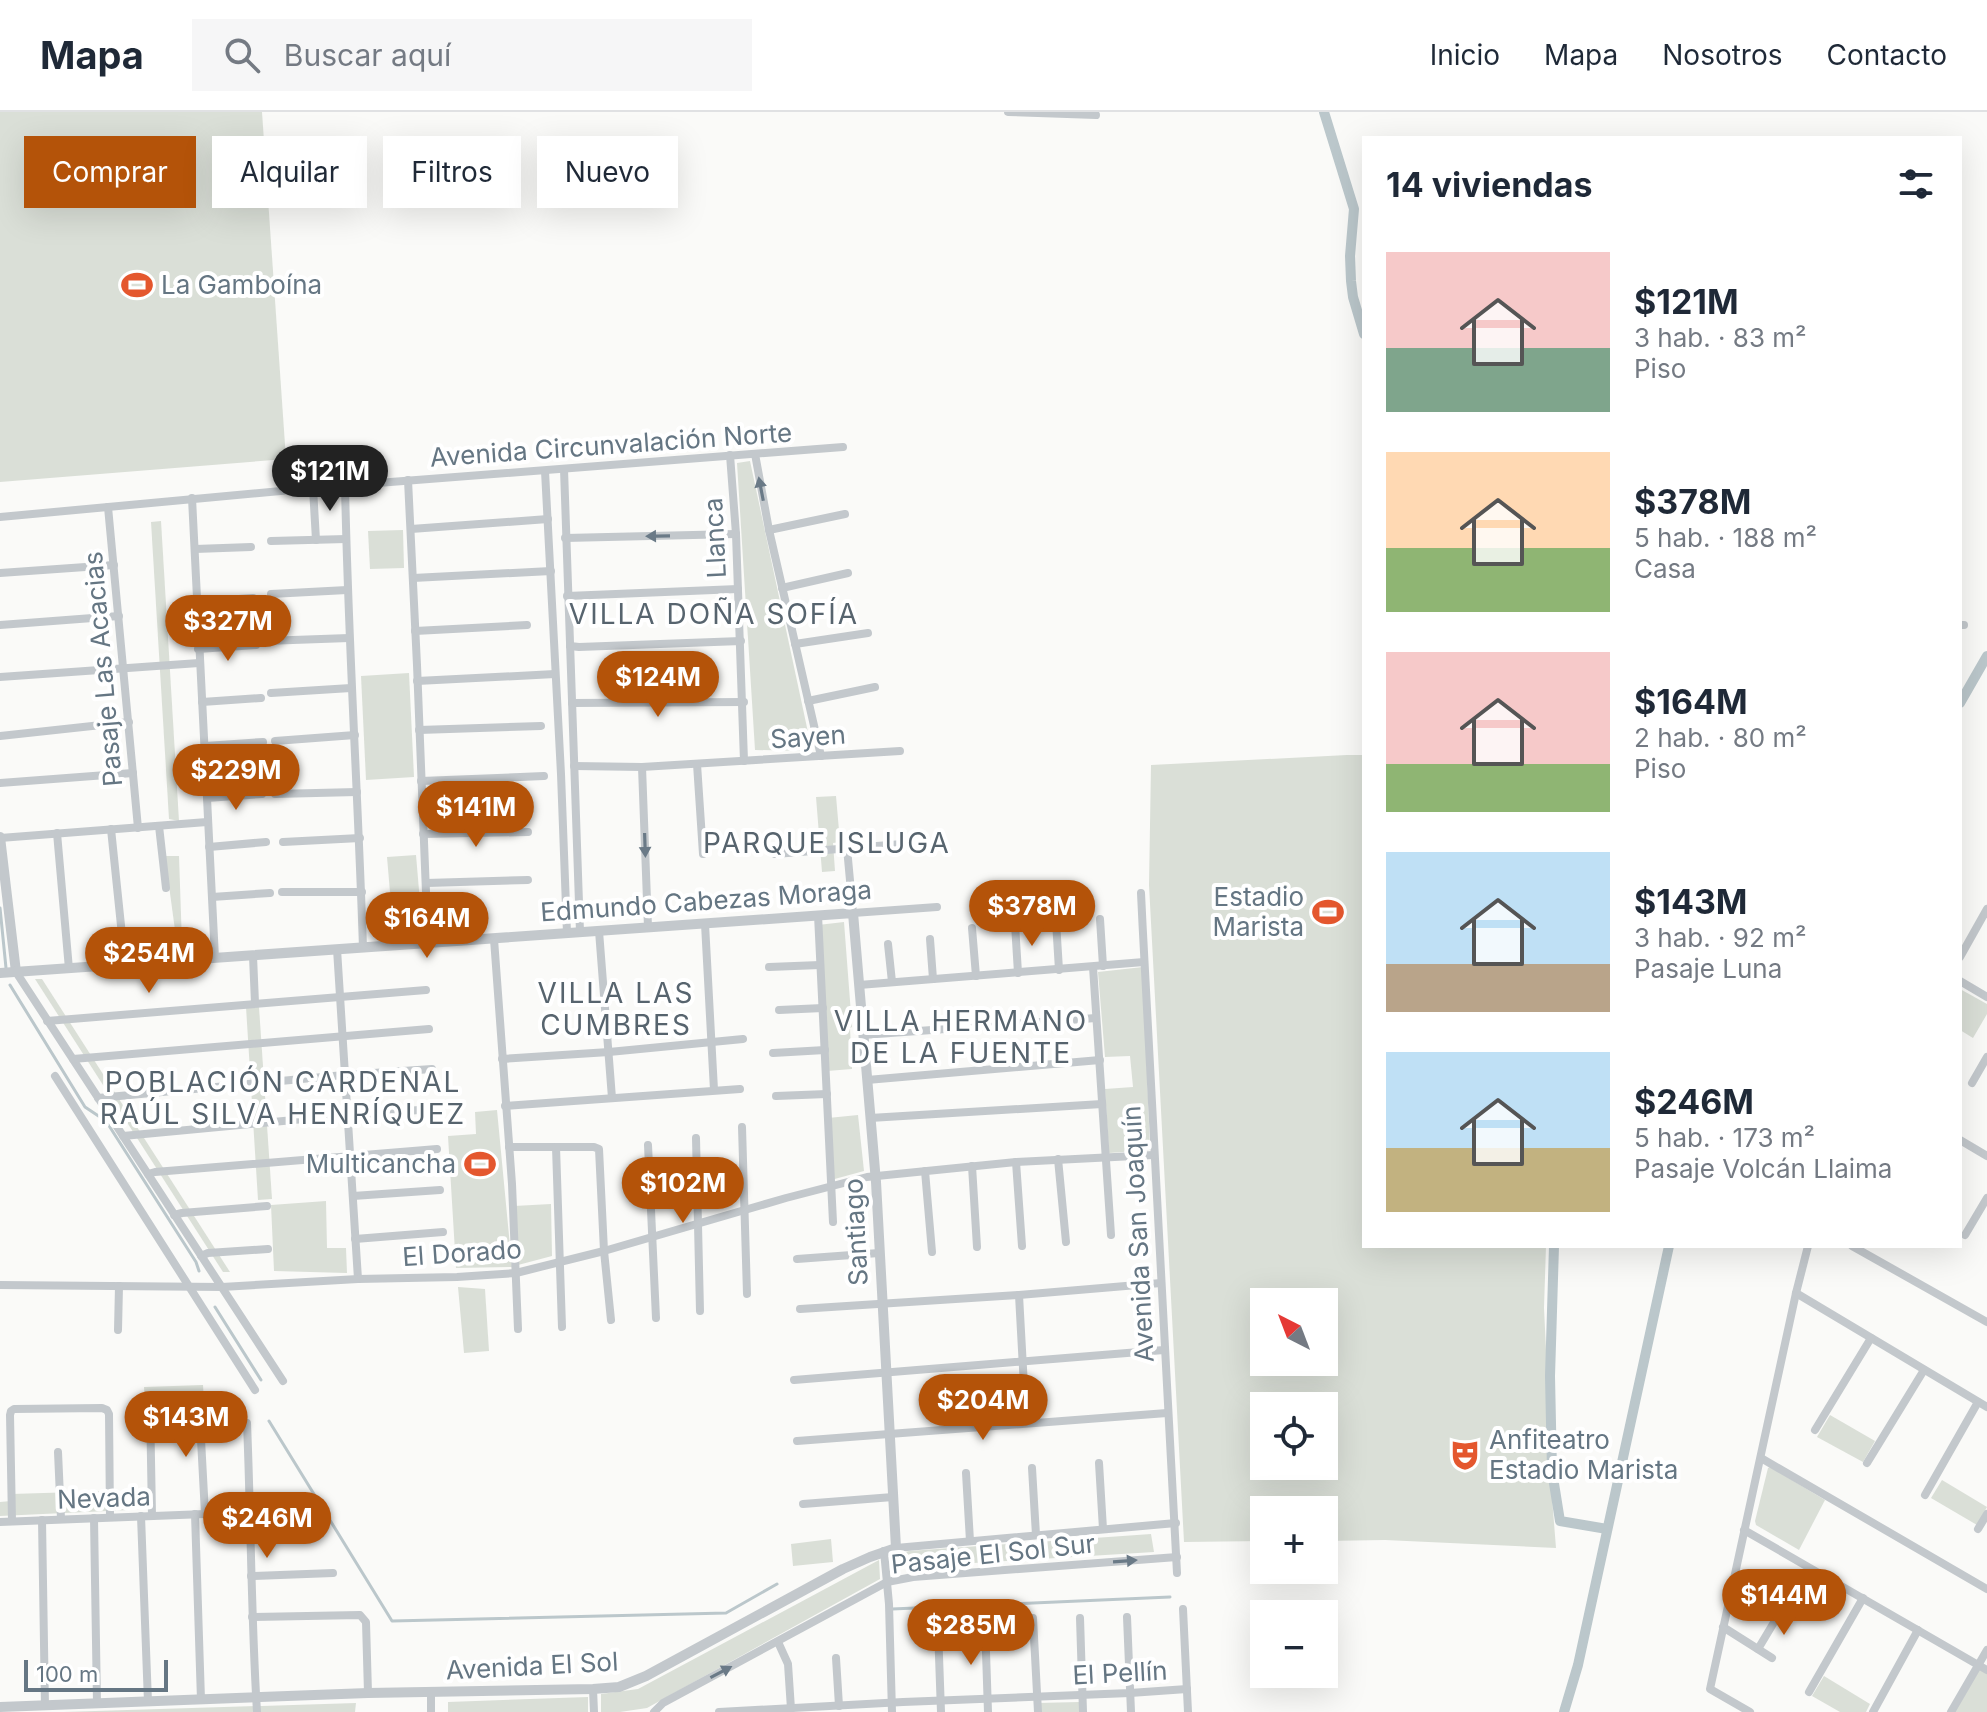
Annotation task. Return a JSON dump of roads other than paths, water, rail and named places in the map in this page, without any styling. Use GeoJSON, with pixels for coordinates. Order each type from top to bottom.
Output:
{"type":"FeatureCollection","features":[{"type":"Feature","properties":{"kind":"street"},"geometry":{"type":"LineString","coordinates":[[1008,112],[1096,115]]}},
{"type":"Feature","properties":{"kind":"street","name":"Avenida Circunvalación Norte"},"geometry":{"type":"LineString","coordinates":[[0,517],[345,485],[843,447]]}},
{"type":"Feature","properties":{"kind":"street"},"geometry":{"type":"LineString","coordinates":[[755,454],[769,530],[821,756]]}},
{"type":"Feature","properties":{"kind":"street","name":"Llanca"},"geometry":{"type":"LineString","coordinates":[[730,455],[744,702],[744,761]]}},
{"type":"Feature","properties":{"kind":"street"},"geometry":{"type":"LineString","coordinates":[[564,469],[580,932]]}},
{"type":"Feature","properties":{"kind":"street"},"geometry":{"type":"LineString","coordinates":[[545,471],[567,933]]}},
{"type":"Feature","properties":{"kind":"street"},"geometry":{"type":"LineString","coordinates":[[408,480],[428,943]]}},
{"type":"Feature","properties":{"kind":"street"},"geometry":{"type":"LineString","coordinates":[[345,485],[363,948]]}},
{"type":"Feature","properties":{"kind":"street"},"geometry":{"type":"LineString","coordinates":[[313,488],[316,540]]}},
{"type":"Feature","properties":{"kind":"street"},"geometry":{"type":"LineString","coordinates":[[192,498],[215,958]]}},
{"type":"Feature","properties":{"kind":"street","name":"Pasaje Las Acacias"},"geometry":{"type":"LineString","coordinates":[[108,507],[138,828]]}},
{"type":"Feature","properties":{"kind":"street"},"geometry":{"type":"LineString","coordinates":[[769,530],[845,514]]}},
{"type":"Feature","properties":{"kind":"street"},"geometry":{"type":"LineString","coordinates":[[411,529],[548,519]]}},
{"type":"Feature","properties":{"kind":"street"},"geometry":{"type":"LineString","coordinates":[[565,538],[736,534]]}},
{"type":"Feature","properties":{"kind":"street"},"geometry":{"type":"LineString","coordinates":[[271,541],[346,539]]}},
{"type":"Feature","properties":{"kind":"street"},"geometry":{"type":"LineString","coordinates":[[195,549],[251,547]]}},
{"type":"Feature","properties":{"kind":"street"},"geometry":{"type":"LineString","coordinates":[[0,573],[114,565]]}},
{"type":"Feature","properties":{"kind":"street"},"geometry":{"type":"LineString","coordinates":[[413,578],[551,571]]}},
{"type":"Feature","properties":{"kind":"street"},"geometry":{"type":"LineString","coordinates":[[782,588],[848,573]]}},
{"type":"Feature","properties":{"kind":"street"},"geometry":{"type":"LineString","coordinates":[[567,596],[738,589]]}},
{"type":"Feature","properties":{"kind":"street"},"geometry":{"type":"LineString","coordinates":[[271,594],[347,590]]}},
{"type":"Feature","properties":{"kind":"street"},"geometry":{"type":"LineString","coordinates":[[196,602],[253,598]]}},
{"type":"Feature","properties":{"kind":"street"},"geometry":{"type":"LineString","coordinates":[[0,625],[119,616]]}},
{"type":"Feature","properties":{"kind":"street"},"geometry":{"type":"LineString","coordinates":[[415,631],[527,625]]}},
{"type":"Feature","properties":{"kind":"street"},"geometry":{"type":"LineString","coordinates":[[795,644],[868,633]]}},
{"type":"Feature","properties":{"kind":"street"},"geometry":{"type":"LineString","coordinates":[[265,641],[349,638]]}},
{"type":"Feature","properties":{"kind":"street"},"geometry":{"type":"LineString","coordinates":[[570,646],[741,641]]}},
{"type":"Feature","properties":{"kind":"street"},"geometry":{"type":"LineString","coordinates":[[198,649],[256,645]]}},
{"type":"Feature","properties":{"kind":"street"},"geometry":{"type":"LineString","coordinates":[[0,677],[199,663]]}},
{"type":"Feature","properties":{"kind":"street"},"geometry":{"type":"LineString","coordinates":[[417,681],[555,674]]}},
{"type":"Feature","properties":{"kind":"street"},"geometry":{"type":"LineString","coordinates":[[808,701],[875,687]]}},
{"type":"Feature","properties":{"kind":"street"},"geometry":{"type":"LineString","coordinates":[[271,693],[351,688]]}},
{"type":"Feature","properties":{"kind":"street"},"geometry":{"type":"LineString","coordinates":[[202,702],[261,698]]}},
{"type":"Feature","properties":{"kind":"street"},"geometry":{"type":"LineString","coordinates":[[572,703],[744,702]]}},
{"type":"Feature","properties":{"kind":"street"},"geometry":{"type":"LineString","coordinates":[[0,736],[129,722]]}},
{"type":"Feature","properties":{"kind":"street"},"geometry":{"type":"LineString","coordinates":[[419,730],[541,726]]}},
{"type":"Feature","properties":{"kind":"street"},"geometry":{"type":"LineString","coordinates":[[275,741],[355,735]]}},
{"type":"Feature","properties":{"kind":"street"},"geometry":{"type":"LineString","coordinates":[[205,746],[263,742]]}},
{"type":"Feature","properties":{"kind":"street","name":"Sayen"},"geometry":{"type":"LineString","coordinates":[[574,766],[642,767],[900,751]]}},
{"type":"Feature","properties":{"kind":"street"},"geometry":{"type":"LineString","coordinates":[[697,764],[703,854]]}},
{"type":"Feature","properties":{"kind":"street"},"geometry":{"type":"LineString","coordinates":[[642,767],[648,927]]}},
{"type":"Feature","properties":{"kind":"street"},"geometry":{"type":"LineString","coordinates":[[0,783],[133,773]]}},
{"type":"Feature","properties":{"kind":"street"},"geometry":{"type":"LineString","coordinates":[[421,781],[544,776]]}},
{"type":"Feature","properties":{"kind":"street"},"geometry":{"type":"LineString","coordinates":[[275,794],[357,792]]}},
{"type":"Feature","properties":{"kind":"street"},"geometry":{"type":"LineString","coordinates":[[207,798],[262,794]]}},
{"type":"Feature","properties":{"kind":"street"},"geometry":{"type":"LineString","coordinates":[[207,822],[0,838],[16,972],[283,1381]]}},
{"type":"Feature","properties":{"kind":"street"},"geometry":{"type":"LineString","coordinates":[[159,826],[166,888]]}},
{"type":"Feature","properties":{"kind":"street"},"geometry":{"type":"LineString","coordinates":[[111,829],[125,964]]}},
{"type":"Feature","properties":{"kind":"street"},"geometry":{"type":"LineString","coordinates":[[423,834],[528,832]]}},
{"type":"Feature","properties":{"kind":"street"},"geometry":{"type":"LineString","coordinates":[[57,833],[69,969]]}},
{"type":"Feature","properties":{"kind":"street"},"geometry":{"type":"LineString","coordinates":[[283,842],[360,838]]}},
{"type":"Feature","properties":{"kind":"street"},"geometry":{"type":"LineString","coordinates":[[209,847],[266,842]]}},
{"type":"Feature","properties":{"kind":"street"},"geometry":{"type":"LineString","coordinates":[[775,854],[902,844]]}},
{"type":"Feature","properties":{"kind":"street"},"geometry":{"type":"LineString","coordinates":[[847,848],[853,913]]}},
{"type":"Feature","properties":{"kind":"street"},"geometry":{"type":"LineString","coordinates":[[426,883],[528,880]]}},
{"type":"Feature","properties":{"kind":"street"},"geometry":{"type":"LineString","coordinates":[[282,892],[362,892]]}},
{"type":"Feature","properties":{"kind":"street"},"geometry":{"type":"LineString","coordinates":[[212,897],[270,893]]}},
{"type":"Feature","properties":{"kind":"street","name":"Avenida San Joaquín"},"geometry":{"type":"LineString","coordinates":[[1141,893],[1177,1573]]}},
{"type":"Feature","properties":{"kind":"street","name":"Edmundo Cabezas Moraga"},"geometry":{"type":"LineString","coordinates":[[0,973],[937,907]]}},
{"type":"Feature","properties":{"kind":"street"},"geometry":{"type":"LineString","coordinates":[[1962,953],[1987,909]]}},
{"type":"Feature","properties":{"kind":"street","name":"Santiago"},"geometry":{"type":"LineString","coordinates":[[853,913],[875,1176],[896,1548]]}},
{"type":"Feature","properties":{"kind":"street"},"geometry":{"type":"LineString","coordinates":[[818,915],[833,1222]]}},
{"type":"Feature","properties":{"kind":"street"},"geometry":{"type":"LineString","coordinates":[[1100,919],[1096,1018],[1111,1235]]}},
{"type":"Feature","properties":{"kind":"street"},"geometry":{"type":"LineString","coordinates":[[1056,921],[1059,970]]}},
{"type":"Feature","properties":{"kind":"street"},"geometry":{"type":"LineString","coordinates":[[705,924],[714,1090]]}},
{"type":"Feature","properties":{"kind":"street"},"geometry":{"type":"LineString","coordinates":[[1015,924],[1018,973]]}},
{"type":"Feature","properties":{"kind":"street"},"geometry":{"type":"LineString","coordinates":[[972,928],[976,976]]}},
{"type":"Feature","properties":{"kind":"street"},"geometry":{"type":"LineString","coordinates":[[599,931],[612,1098]]}},
{"type":"Feature","properties":{"kind":"street"},"geometry":{"type":"LineString","coordinates":[[494,939],[518,1329]]}},
{"type":"Feature","properties":{"kind":"street"},"geometry":{"type":"LineString","coordinates":[[930,939],[933,979]]}},
{"type":"Feature","properties":{"kind":"street"},"geometry":{"type":"LineString","coordinates":[[888,944],[892,982]]}},
{"type":"Feature","properties":{"kind":"street"},"geometry":{"type":"LineString","coordinates":[[337,949],[358,1279]]}},
{"type":"Feature","properties":{"kind":"street"},"geometry":{"type":"LineString","coordinates":[[253,956],[255,1003]]}},
{"type":"Feature","properties":{"kind":"street"},"geometry":{"type":"LineString","coordinates":[[859,985],[1144,962]]}},
{"type":"Feature","properties":{"kind":"street"},"geometry":{"type":"LineString","coordinates":[[769,967],[820,965]]}},
{"type":"Feature","properties":{"kind":"street"},"geometry":{"type":"LineString","coordinates":[[1962,982],[1987,997]]}},
{"type":"Feature","properties":{"kind":"street"},"geometry":{"type":"LineString","coordinates":[[47,1021],[426,990]]}},
{"type":"Feature","properties":{"kind":"street"},"geometry":{"type":"LineString","coordinates":[[779,1010],[823,1008]]}},
{"type":"Feature","properties":{"kind":"street"},"geometry":{"type":"LineString","coordinates":[[863,1035],[1096,1018]]}},
{"type":"Feature","properties":{"kind":"street"},"geometry":{"type":"LineString","coordinates":[[73,1059],[429,1029]]}},
{"type":"Feature","properties":{"kind":"street"},"geometry":{"type":"LineString","coordinates":[[502,1059],[743,1039]]}},
{"type":"Feature","properties":{"kind":"street"},"geometry":{"type":"LineString","coordinates":[[773,1053],[825,1050]]}},
{"type":"Feature","properties":{"kind":"street"},"geometry":{"type":"LineString","coordinates":[[1972,1083],[1987,1057]]}},
{"type":"Feature","properties":{"kind":"street"},"geometry":{"type":"LineString","coordinates":[[867,1080],[1100,1060]]}},
{"type":"Feature","properties":{"kind":"street"},"geometry":{"type":"LineString","coordinates":[[98,1098],[432,1069]]}},
{"type":"Feature","properties":{"kind":"street"},"geometry":{"type":"LineString","coordinates":[[55,1076],[255,1390]]}},
{"type":"Feature","properties":{"kind":"street"},"geometry":{"type":"LineString","coordinates":[[505,1106],[740,1089]]}},
{"type":"Feature","properties":{"kind":"street"},"geometry":{"type":"LineString","coordinates":[[776,1096],[827,1094]]}},
{"type":"Feature","properties":{"kind":"street"},"geometry":{"type":"LineString","coordinates":[[870,1118],[1102,1104]]}},
{"type":"Feature","properties":{"kind":"street"},"geometry":{"type":"LineString","coordinates":[[123,1136],[434,1109]]}},
{"type":"Feature","properties":{"kind":"street"},"geometry":{"type":"LineString","coordinates":[[742,1127],[747,1294]]}},
{"type":"Feature","properties":{"kind":"street"},"geometry":{"type":"LineString","coordinates":[[696,1138],[700,1311]]}},
{"type":"Feature","properties":{"kind":"street"},"geometry":{"type":"LineString","coordinates":[[1962,1141],[1987,1156]]}},
{"type":"Feature","properties":{"kind":"street"},"geometry":{"type":"LineString","coordinates":[[648,1145],[656,1318]]}},
{"type":"Feature","properties":{"kind":"street"},"geometry":{"type":"LineString","coordinates":[[509,1147],[599,1149],[611,1320]]}},
{"type":"Feature","properties":{"kind":"street"},"geometry":{"type":"LineString","coordinates":[[556,1147],[562,1327]]}},
{"type":"Feature","properties":{"kind":"street"},"geometry":{"type":"LineString","coordinates":[[148,1174],[437,1149]]}},
{"type":"Feature","properties":{"kind":"street","name":"El Dorado"},"geometry":{"type":"LineString","coordinates":[[0,1285],[222,1287],[516,1273],[875,1176],[1016,1162],[1154,1155]]}},
{"type":"Feature","properties":{"kind":"street"},"geometry":{"type":"LineString","coordinates":[[1058,1159],[1066,1242]]}},
{"type":"Feature","properties":{"kind":"street"},"geometry":{"type":"LineString","coordinates":[[1016,1162],[1022,1246]]}},
{"type":"Feature","properties":{"kind":"street"},"geometry":{"type":"LineString","coordinates":[[972,1166],[977,1247]]}},
{"type":"Feature","properties":{"kind":"street"},"geometry":{"type":"LineString","coordinates":[[925,1171],[932,1252]]}},
{"type":"Feature","properties":{"kind":"street"},"geometry":{"type":"LineString","coordinates":[[353,1196],[440,1190]]}},
{"type":"Feature","properties":{"kind":"street"},"geometry":{"type":"LineString","coordinates":[[1965,1235],[1987,1198]]}},
{"type":"Feature","properties":{"kind":"street"},"geometry":{"type":"LineString","coordinates":[[174,1215],[267,1206]]}},
{"type":"Feature","properties":{"kind":"street"},"geometry":{"type":"LineString","coordinates":[[355,1239],[443,1232]]}},
{"type":"Feature","properties":{"kind":"street"},"geometry":{"type":"LineString","coordinates":[[1750,1712],[1710,1689],[1807,1248]]}},
{"type":"Feature","properties":{"kind":"street"},"geometry":{"type":"LineString","coordinates":[[1856,1248],[1987,1322]]}},
{"type":"Feature","properties":{"kind":"street"},"geometry":{"type":"LineString","coordinates":[[201,1256],[268,1249]]}},
{"type":"Feature","properties":{"kind":"street"},"geometry":{"type":"LineString","coordinates":[[797,1259],[879,1253]]}},
{"type":"Feature","properties":{"kind":"street"},"geometry":{"type":"LineString","coordinates":[[800,1309],[1161,1283]]}},
{"type":"Feature","properties":{"kind":"street"},"geometry":{"type":"LineString","coordinates":[[118,1330],[119,1286]]}},
{"type":"Feature","properties":{"kind":"street"},"geometry":{"type":"LineString","coordinates":[[1796,1293],[1983,1404],[1925,1495]]}},
{"type":"Feature","properties":{"kind":"street"},"geometry":{"type":"LineString","coordinates":[[1019,1295],[1026,1423]]}},
{"type":"Feature","properties":{"kind":"street"},"geometry":{"type":"LineString","coordinates":[[1815,1430],[1871,1338]]}},
{"type":"Feature","properties":{"kind":"street"},"geometry":{"type":"LineString","coordinates":[[794,1380],[1164,1350]]}},
{"type":"Feature","properties":{"kind":"street"},"geometry":{"type":"LineString","coordinates":[[1867,1463],[1924,1370]]}},
{"type":"Feature","properties":{"kind":"street"},"geometry":{"type":"LineString","coordinates":[[199,1402],[201,1700]]}},
{"type":"Feature","properties":{"kind":"street"},"geometry":{"type":"LineString","coordinates":[[150,1404],[152,1516]]}},
{"type":"Feature","properties":{"kind":"street"},"geometry":{"type":"LineString","coordinates":[[12,1521],[10,1415],[14,1409],[107,1410],[110,1517]]}},
{"type":"Feature","properties":{"kind":"street"},"geometry":{"type":"LineString","coordinates":[[797,1441],[1167,1413]]}},
{"type":"Feature","properties":{"kind":"street"},"geometry":{"type":"LineString","coordinates":[[247,1423],[257,1712]]}},
{"type":"Feature","properties":{"kind":"street"},"geometry":{"type":"LineString","coordinates":[[58,1452],[61,1519]]}},
{"type":"Feature","properties":{"kind":"street"},"geometry":{"type":"LineString","coordinates":[[1761,1458],[1987,1589]]}},
{"type":"Feature","properties":{"kind":"street"},"geometry":{"type":"LineString","coordinates":[[1099,1463],[1103,1529]]}},
{"type":"Feature","properties":{"kind":"street"},"geometry":{"type":"LineString","coordinates":[[1032,1468],[1036,1535]]}},
{"type":"Feature","properties":{"kind":"street"},"geometry":{"type":"LineString","coordinates":[[966,1473],[970,1541]]}},
{"type":"Feature","properties":{"kind":"street"},"geometry":{"type":"LineString","coordinates":[[803,1504],[893,1497]]}},
{"type":"Feature","properties":{"kind":"street","name":"Nevada"},"geometry":{"type":"LineString","coordinates":[[0,1522],[306,1510]]}},
{"type":"Feature","properties":{"kind":"street"},"geometry":{"type":"LineString","coordinates":[[1978,1529],[1987,1514]]}},
{"type":"Feature","properties":{"kind":"street"},"geometry":{"type":"LineString","coordinates":[[141,1516],[148,1702]]}},
{"type":"Feature","properties":{"kind":"street"},"geometry":{"type":"LineString","coordinates":[[94,1518],[97,1704]]}},
{"type":"Feature","properties":{"kind":"street"},"geometry":{"type":"LineString","coordinates":[[42,1520],[45,1706]]}},
{"type":"Feature","properties":{"kind":"street","name":"Avenida El Sol"},"geometry":{"type":"LineString","coordinates":[[0,1707],[619,1687],[636,1681],[829,1577],[884,1551],[1176,1523]]}},
{"type":"Feature","properties":{"kind":"street"},"geometry":{"type":"LineString","coordinates":[[1744,1530],[1983,1668]]}},
{"type":"Feature","properties":{"kind":"street"},"geometry":{"type":"LineString","coordinates":[[884,1551],[889,1604],[891,1708]]}},
{"type":"Feature","properties":{"kind":"street","name":"Pasaje El Sol Sur"},"geometry":{"type":"LineString","coordinates":[[654,1712],[663,1703],[887,1582],[913,1577],[1177,1557]]}},
{"type":"Feature","properties":{"kind":"street"},"geometry":{"type":"LineString","coordinates":[[251,1576],[333,1573]]}},
{"type":"Feature","properties":{"kind":"street"},"geometry":{"type":"LineString","coordinates":[[1809,1692],[1863,1598]]}},
{"type":"Feature","properties":{"kind":"street"},"geometry":{"type":"LineString","coordinates":[[1183,1609],[1188,1712]]}},
{"type":"Feature","properties":{"kind":"street"},"geometry":{"type":"LineString","coordinates":[[1758,1649],[1782,1609]]}},
{"type":"Feature","properties":{"kind":"street"},"geometry":{"type":"LineString","coordinates":[[252,1617],[360,1615],[366,1622],[368,1693]]}},
{"type":"Feature","properties":{"kind":"street"},"geometry":{"type":"LineString","coordinates":[[1127,1617],[1131,1712]]}},
{"type":"Feature","properties":{"kind":"street"},"geometry":{"type":"LineString","coordinates":[[1033,1618],[1038,1712]]}},
{"type":"Feature","properties":{"kind":"street"},"geometry":{"type":"LineString","coordinates":[[1080,1618],[1083,1712]]}},
{"type":"Feature","properties":{"kind":"street"},"geometry":{"type":"LineString","coordinates":[[985,1622],[988,1712]]}},
{"type":"Feature","properties":{"kind":"street"},"geometry":{"type":"LineString","coordinates":[[1723,1627],[1772,1658]]}},
{"type":"Feature","properties":{"kind":"street"},"geometry":{"type":"LineString","coordinates":[[938,1628],[941,1712]]}},
{"type":"Feature","properties":{"kind":"street"},"geometry":{"type":"LineString","coordinates":[[1873,1712],[1918,1630]]}},
{"type":"Feature","properties":{"kind":"street"},"geometry":{"type":"LineString","coordinates":[[778,1642],[788,1664],[791,1709]]}},
{"type":"Feature","properties":{"kind":"street"},"geometry":{"type":"LineString","coordinates":[[1951,1712],[1983,1668],[1987,1650]]}},
{"type":"Feature","properties":{"kind":"street"},"geometry":{"type":"LineString","coordinates":[[836,1658],[839,1706]]}},
{"type":"Feature","properties":{"kind":"street"},"geometry":{"type":"LineString","coordinates":[[593,1689],[594,1712]]}},
{"type":"Feature","properties":{"kind":"street","name":"El Pellín"},"geometry":{"type":"LineString","coordinates":[[719,1712],[839,1706],[891,1708],[941,1702],[1187,1689]]}},
{"type":"Feature","properties":{"kind":"street"},"geometry":{"type":"LineString","coordinates":[[431,1692],[431,1712]]}},
{"type":"Feature","properties":{"kind":"waterway"},"geometry":{"type":"LineString","coordinates":[[1324,112],[1354,209],[1351,281],[1362,327]]}},
{"type":"Feature","properties":{"kind":"waterway"},"geometry":{"type":"LineString","coordinates":[[1962,700],[1987,656]]}},
{"type":"Feature","properties":{"kind":"waterway"},"geometry":{"type":"LineString","coordinates":[[0,908],[6,968]]}},
{"type":"Feature","properties":{"kind":"waterway"},"geometry":{"type":"LineString","coordinates":[[10,985],[85,1107],[106,1121],[199,1271]]}},
{"type":"Feature","properties":{"kind":"waterway"},"geometry":{"type":"LineString","coordinates":[[1554,1248],[1550,1376],[1552,1471],[1560,1521],[1607,1529]]}},
{"type":"Feature","properties":{"kind":"waterway"},"geometry":{"type":"LineString","coordinates":[[1564,1712],[1578,1665],[1669,1248]]}},
{"type":"Feature","properties":{"kind":"waterway"},"geometry":{"type":"LineString","coordinates":[[215,1307],[261,1380]]}},
{"type":"Feature","properties":{"kind":"waterway"},"geometry":{"type":"LineString","coordinates":[[269,1421],[392,1621],[726,1613],[777,1584]]}},
{"type":"Feature","properties":{"kind":"waterway"},"geometry":{"type":"LineString","coordinates":[[892,1609],[1170,1597]]}},
{"type":"Feature","properties":{"kind":"place","name":"La Gamboína"},"geometry":{"type":"Point","coordinates":[137,285]}},
{"type":"Feature","properties":{"kind":"place","name":"Estadio Marista"},"geometry":{"type":"Point","coordinates":[1328,912]}},
{"type":"Feature","properties":{"kind":"place","name":"Multicancha"},"geometry":{"type":"Point","coordinates":[480,1164]}},
{"type":"Feature","properties":{"kind":"place","name":"Anfiteatro Estadio Marista"},"geometry":{"type":"Point","coordinates":[1465,1455]}},
{"type":"Feature","properties":{"kind":"district","name":"VILLA DOÑA SOFÍA"},"geometry":{"type":"Point","coordinates":[714,614]}},
{"type":"Feature","properties":{"kind":"district","name":"PARQUE ISLUGA"},"geometry":{"type":"Point","coordinates":[827,843]}},
{"type":"Feature","properties":{"kind":"district","name":"VILLA LAS CUMBRES"},"geometry":{"type":"Point","coordinates":[616,1009]}},
{"type":"Feature","properties":{"kind":"district","name":"VILLA HERMANO DE LA FUENTE"},"geometry":{"type":"Point","coordinates":[961,1037]}},
{"type":"Feature","properties":{"kind":"district","name":"POBLACIÓN CARDENAL RAÚL SILVA HENRÍQUEZ"},"geometry":{"type":"Point","coordinates":[283,1098]}}]}
